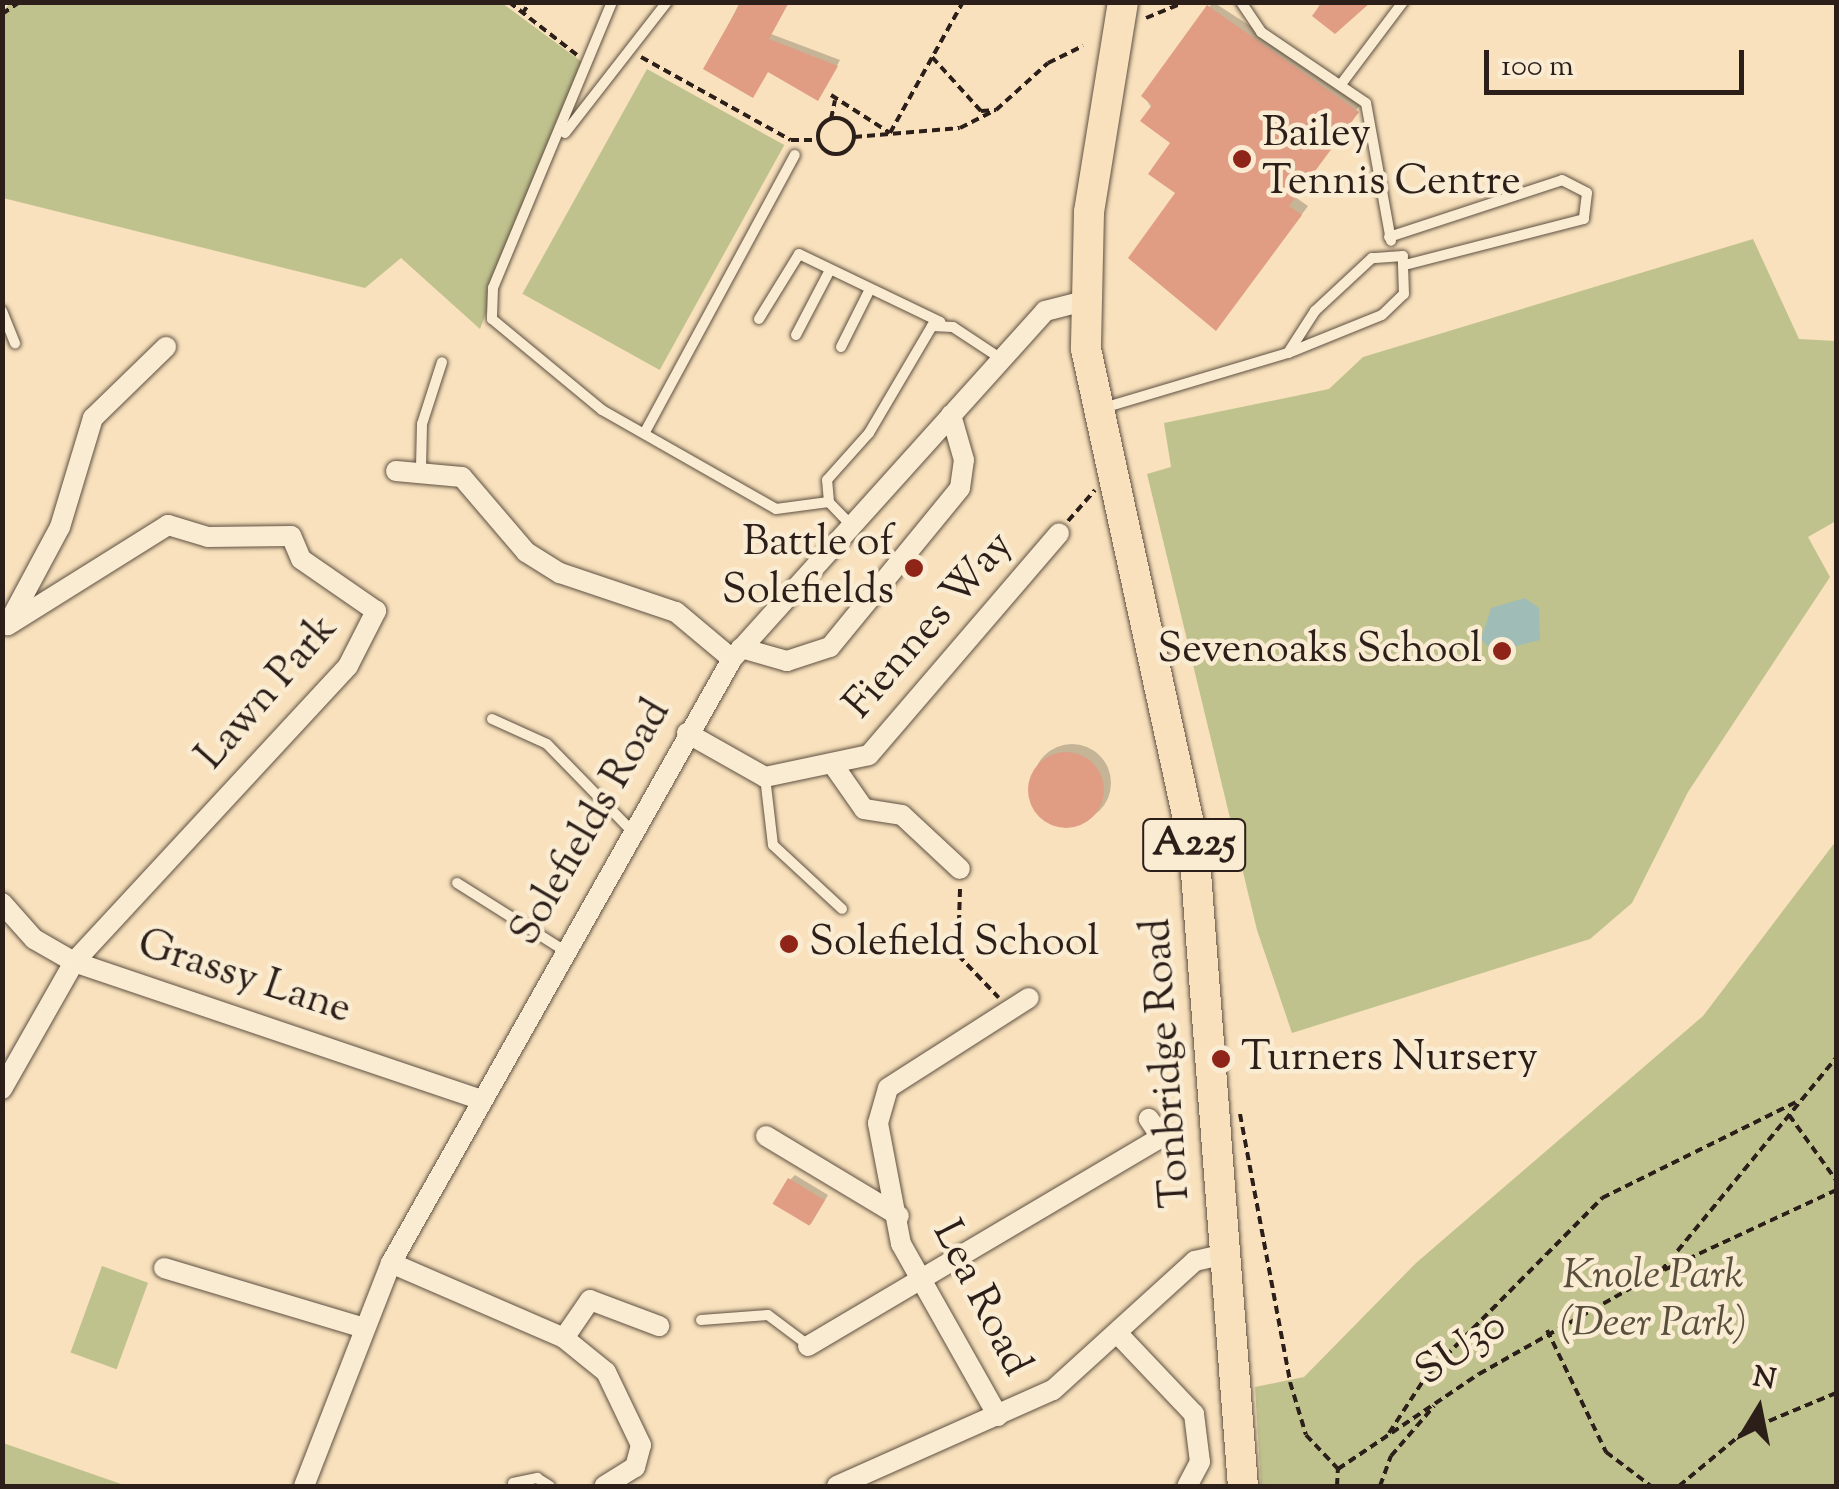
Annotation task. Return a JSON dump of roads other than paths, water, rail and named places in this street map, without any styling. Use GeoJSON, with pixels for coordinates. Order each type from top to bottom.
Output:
{"type":"FeatureCollection","features":[{"type":"Feature","properties":{"kind":"main road","name":"Tonbridge Road"},"geometry":{"type":"LineString","coordinates":[[1134,10],[1084,301],[1112,483],[1194,847],[1242,1479]]}},
{"type":"Feature","properties":{"kind":"street","name":"Solefields Road"},"geometry":{"type":"LineString","coordinates":[[304,1486],[391,1263],[562,949],[736,653],[1045,311],[1084,301]]}},
{"type":"Feature","properties":{"kind":"street"},"geometry":{"type":"LineString","coordinates":[[5,626],[56,538],[93,418],[166,347]]}},
{"type":"Feature","properties":{"kind":"street"},"geometry":{"type":"LineString","coordinates":[[396,471],[421,468],[462,477],[526,552],[560,573],[676,612],[736,653],[787,661],[830,647],[960,488],[964,460],[951,415]]}},
{"type":"Feature","properties":{"kind":"street","name":"Lawn Park"},"geometry":{"type":"LineString","coordinates":[[5,626],[168,525],[208,536],[291,536],[301,559],[376,611],[348,666],[74,962]]}},
{"type":"Feature","properties":{"kind":"street","name":"Fiennes Way"},"geometry":{"type":"LineString","coordinates":[[764,777],[834,766],[884,744],[1059,532]]}},
{"type":"Feature","properties":{"kind":"street"},"geometry":{"type":"LineString","coordinates":[[687,733],[764,777]]}},
{"type":"Feature","properties":{"kind":"street"},"geometry":{"type":"LineString","coordinates":[[834,766],[864,810],[902,815],[960,869]]}},
{"type":"Feature","properties":{"kind":"street","name":"Grassy Lane"},"geometry":{"type":"LineString","coordinates":[[2,903],[34,939],[74,962],[478,1099]]}},
{"type":"Feature","properties":{"kind":"street"},"geometry":{"type":"LineString","coordinates":[[2,1089],[74,962]]}},
{"type":"Feature","properties":{"kind":"street","name":"Lea Road"},"geometry":{"type":"LineString","coordinates":[[998,1416],[917,1277],[878,1123],[888,1088],[1006,1009],[1030,998]]}},
{"type":"Feature","properties":{"kind":"street"},"geometry":{"type":"LineString","coordinates":[[808,1346],[917,1277],[1165,1141],[1149,1118]]}},
{"type":"Feature","properties":{"kind":"street"},"geometry":{"type":"LineString","coordinates":[[766,1136],[899,1216]]}},
{"type":"Feature","properties":{"kind":"street"},"geometry":{"type":"LineString","coordinates":[[837,1486],[1052,1390],[1119,1335],[1194,1262],[1226,1254]]}},
{"type":"Feature","properties":{"kind":"street"},"geometry":{"type":"LineString","coordinates":[[391,1263],[564,1338],[606,1372],[641,1445],[635,1468],[604,1486]]}},
{"type":"Feature","properties":{"kind":"street"},"geometry":{"type":"LineString","coordinates":[[164,1268],[364,1328]]}},
{"type":"Feature","properties":{"kind":"street"},"geometry":{"type":"LineString","coordinates":[[564,1338],[590,1300],[659,1326]]}},
{"type":"Feature","properties":{"kind":"street"},"geometry":{"type":"LineString","coordinates":[[1119,1335],[1194,1414],[1200,1462],[1187,1486]]}},
{"type":"Feature","properties":{"kind":"lane"},"geometry":{"type":"LineString","coordinates":[[612,2],[564,134],[493,288],[492,319],[539,366],[776,509],[828,502]]}},
{"type":"Feature","properties":{"kind":"lane"},"geometry":{"type":"LineString","coordinates":[[564,134],[667,2]]}},
{"type":"Feature","properties":{"kind":"lane"},"geometry":{"type":"LineString","coordinates":[[1241,2],[1261,32],[1342,83],[1374,120],[1390,237],[1394,252],[1409,264]]}},
{"type":"Feature","properties":{"kind":"lane"},"geometry":{"type":"LineString","coordinates":[[1342,83],[1404,2]]}},
{"type":"Feature","properties":{"kind":"lane"},"geometry":{"type":"LineString","coordinates":[[645,432],[796,155]]}},
{"type":"Feature","properties":{"kind":"lane"},"geometry":{"type":"LineString","coordinates":[[1390,237],[1562,180],[1587,193],[1584,219],[1409,264]]}},
{"type":"Feature","properties":{"kind":"lane"},"geometry":{"type":"LineString","coordinates":[[770,204],[783,206]]}},
{"type":"Feature","properties":{"kind":"lane"},"geometry":{"type":"LineString","coordinates":[[1288,353],[1328,297],[1372,258],[1394,252]]}},
{"type":"Feature","properties":{"kind":"lane"},"geometry":{"type":"LineString","coordinates":[[759,320],[792,258],[808,256],[868,293],[945,324],[1000,358]]}},
{"type":"Feature","properties":{"kind":"lane"},"geometry":{"type":"LineString","coordinates":[[1098,410],[1288,353],[1382,315],[1404,294],[1409,264]]}},
{"type":"Feature","properties":{"kind":"lane"},"geometry":{"type":"LineString","coordinates":[[796,335],[830,270]]}},
{"type":"Feature","properties":{"kind":"lane"},"geometry":{"type":"LineString","coordinates":[[841,347],[868,293]]}},
{"type":"Feature","properties":{"kind":"lane"},"geometry":{"type":"LineString","coordinates":[[2,311],[15,344]]}},
{"type":"Feature","properties":{"kind":"lane"},"geometry":{"type":"LineString","coordinates":[[850,523],[828,502],[827,480],[869,433],[927,332],[945,324]]}},
{"type":"Feature","properties":{"kind":"lane"},"geometry":{"type":"LineString","coordinates":[[421,468],[422,424],[442,362]]}},
{"type":"Feature","properties":{"kind":"lane"},"geometry":{"type":"LineString","coordinates":[[492,719],[547,744],[630,829]]}},
{"type":"Feature","properties":{"kind":"lane"},"geometry":{"type":"LineString","coordinates":[[764,777],[773,845],[842,909]]}},
{"type":"Feature","properties":{"kind":"lane"},"geometry":{"type":"LineString","coordinates":[[457,884],[562,949]]}},
{"type":"Feature","properties":{"kind":"lane"},"geometry":{"type":"LineString","coordinates":[[701,1320],[768,1315],[808,1346]]}},
{"type":"Feature","properties":{"kind":"lane"},"geometry":{"type":"LineString","coordinates":[[512,1483],[536,1478],[550,1486]]}},
{"type":"Feature","properties":{"kind":"water"},"geometry":{"type":"Polygon","coordinates":[[[1525,598],[1539,608],[1540,640],[1493,652],[1481,639],[1491,608],[1525,598]]]}},
{"type":"Feature","properties":{"kind":"place","name":"Bailey Tennis Centre"},"geometry":{"type":"Point","coordinates":[1242,159]}},
{"type":"Feature","properties":{"kind":"place","name":"Battle of Solefields"},"geometry":{"type":"Point","coordinates":[914,568]}},
{"type":"Feature","properties":{"kind":"place","name":"Sevenoaks School"},"geometry":{"type":"Point","coordinates":[1502,651]}},
{"type":"Feature","properties":{"kind":"place","name":"Solefield School"},"geometry":{"type":"Point","coordinates":[789,944]}},
{"type":"Feature","properties":{"kind":"place","name":"Turners Nursery"},"geometry":{"type":"Point","coordinates":[1221,1059]}},
{"type":"Feature","properties":{"kind":"park label","name":"Knole Park (Deer Park)"},"geometry":{"type":"Point","coordinates":[1653,1301]}}]}
